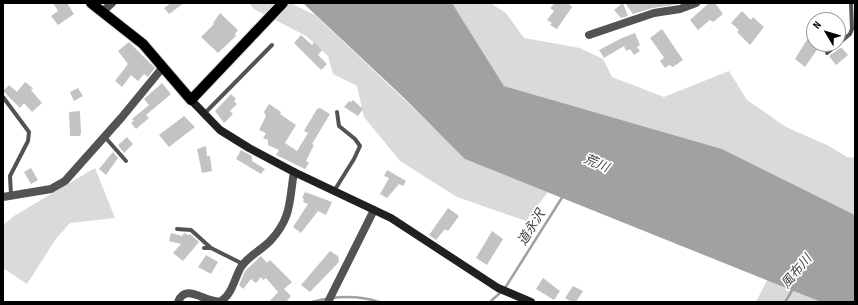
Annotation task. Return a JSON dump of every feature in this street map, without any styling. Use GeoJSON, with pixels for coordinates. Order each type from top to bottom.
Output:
{"type":"FeatureCollection","features":[{"type":"Feature","properties":{"kind":"main road"},"geometry":{"type":"LineString","coordinates":[[91,3],[143,44],[191,100],[283,3]]}},
{"type":"Feature","properties":{"kind":"street"},"geometry":{"type":"LineString","coordinates":[[102,12],[112,3]]}},
{"type":"Feature","properties":{"kind":"street"},"geometry":{"type":"LineString","coordinates":[[589,35],[654,14],[680,9],[696,3]]}},
{"type":"Feature","properties":{"kind":"street"},"geometry":{"type":"LineString","coordinates":[[7,197],[57,186],[72,174],[81,161],[163,67]]}},
{"type":"Feature","properties":{"kind":"street"},"geometry":{"type":"LineString","coordinates":[[191,100],[220,130],[238,141],[294,172],[391,218],[498,288],[531,302]]}},
{"type":"Feature","properties":{"kind":"street"},"geometry":{"type":"LineString","coordinates":[[178,302],[180,297],[185,294],[193,294],[211,302],[220,301],[228,295],[242,264],[270,241],[288,214],[294,172]]}},
{"type":"Feature","properties":{"kind":"street"},"geometry":{"type":"LineString","coordinates":[[328,302],[374,210]]}},
{"type":"Feature","properties":{"kind":"lane"},"geometry":{"type":"LineString","coordinates":[[846,37],[850,34],[852,29],[851,3]]}},
{"type":"Feature","properties":{"kind":"lane"},"geometry":{"type":"LineString","coordinates":[[204,114],[272,45]]}},
{"type":"Feature","properties":{"kind":"lane"},"geometry":{"type":"LineString","coordinates":[[3,97],[29,132],[28,140],[10,176],[7,197]]}},
{"type":"Feature","properties":{"kind":"lane"},"geometry":{"type":"LineString","coordinates":[[334,191],[354,159],[360,146],[355,139],[339,126],[337,112]]}},
{"type":"Feature","properties":{"kind":"lane"},"geometry":{"type":"LineString","coordinates":[[104,136],[126,160]]}},
{"type":"Feature","properties":{"kind":"lane"},"geometry":{"type":"LineString","coordinates":[[177,229],[191,230],[211,248],[242,264]]}},
{"type":"Feature","properties":{"kind":"lane"},"geometry":{"type":"LineString","coordinates":[[204,248],[211,248]]}},
{"type":"Feature","properties":{"kind":"shaded area"},"geometry":{"type":"Polygon","coordinates":[[[249,3],[290,3],[315,15],[468,160],[548,192],[526,221],[457,197],[400,161],[364,117],[357,86],[333,74],[328,56],[306,36],[254,9],[249,3]]]}},
{"type":"Feature","properties":{"kind":"shaded area"},"geometry":{"type":"Polygon","coordinates":[[[452,3],[490,3],[506,13],[524,38],[580,48],[603,59],[612,77],[664,97],[729,71],[747,100],[786,127],[827,145],[847,157],[855,158],[855,215],[722,149],[504,86],[452,3]]]}},
{"type":"Feature","properties":{"kind":"shaded area"},"geometry":{"type":"Polygon","coordinates":[[[95,168],[115,218],[70,223],[55,240],[27,284],[3,268],[3,225],[14,216],[95,168]]]}},
{"type":"Feature","properties":{"kind":"shaded area"},"geometry":{"type":"Polygon","coordinates":[[[767,280],[821,302],[756,302],[767,280]]]}},
{"type":"Feature","properties":{"kind":"water","name":"荒川"},"geometry":{"type":"Polygon","coordinates":[[[303,3],[452,3],[504,86],[722,149],[855,215],[855,302],[821,302],[465,159],[403,97],[303,3]]]}},
{"type":"Feature","properties":{"kind":"building"},"geometry":{"type":"Polygon","coordinates":[[[53,3],[67,3],[74,14],[58,25],[51,16],[58,11],[53,3]]]}},
{"type":"Feature","properties":{"kind":"building"},"geometry":{"type":"Polygon","coordinates":[[[171,3],[184,3],[169,14],[164,8],[171,3]]]}},
{"type":"Feature","properties":{"kind":"building"},"geometry":{"type":"Polygon","coordinates":[[[555,3],[568,3],[572,7],[557,29],[550,25],[552,23],[547,20],[554,11],[550,8],[555,3]]]}},
{"type":"Feature","properties":{"kind":"building"},"geometry":{"type":"Polygon","coordinates":[[[623,3],[628,16],[621,18],[614,10],[623,3]]]}},
{"type":"Feature","properties":{"kind":"building"},"geometry":{"type":"Polygon","coordinates":[[[625,3],[678,4],[653,8],[633,14],[625,3]]]}},
{"type":"Feature","properties":{"kind":"building"},"geometry":{"type":"Polygon","coordinates":[[[709,3],[715,3],[723,14],[713,22],[710,20],[698,30],[690,20],[709,3]]]}},
{"type":"Feature","properties":{"kind":"building"},"geometry":{"type":"Polygon","coordinates":[[[742,11],[751,20],[753,17],[764,27],[750,45],[737,32],[739,30],[731,23],[742,11]]]}},
{"type":"Feature","properties":{"kind":"building"},"geometry":{"type":"Polygon","coordinates":[[[220,13],[238,30],[235,34],[236,36],[218,53],[201,37],[214,24],[213,23],[220,13]]]}},
{"type":"Feature","properties":{"kind":"building"},"geometry":{"type":"Polygon","coordinates":[[[662,29],[683,60],[673,67],[669,65],[665,68],[660,61],[664,58],[663,56],[650,38],[662,29]]]}},
{"type":"Feature","properties":{"kind":"building"},"geometry":{"type":"Polygon","coordinates":[[[635,33],[640,45],[637,47],[640,51],[634,55],[630,49],[626,51],[624,46],[604,58],[599,50],[635,33]]]}},
{"type":"Feature","properties":{"kind":"building"},"geometry":{"type":"Polygon","coordinates":[[[301,35],[312,45],[314,42],[322,50],[318,55],[327,64],[321,70],[294,43],[301,35]]]}},
{"type":"Feature","properties":{"kind":"building"},"geometry":{"type":"Polygon","coordinates":[[[806,41],[806,52],[815,52],[805,67],[795,59],[806,41]]]}},
{"type":"Feature","properties":{"kind":"building"},"geometry":{"type":"Polygon","coordinates":[[[129,42],[155,68],[148,77],[144,74],[138,81],[131,75],[122,87],[115,81],[128,64],[118,51],[129,42]]]}},
{"type":"Feature","properties":{"kind":"building"},"geometry":{"type":"Polygon","coordinates":[[[834,52],[845,52],[848,55],[836,65],[829,56],[834,52]]]}},
{"type":"Feature","properties":{"kind":"building"},"geometry":{"type":"Polygon","coordinates":[[[25,82],[33,88],[31,90],[42,103],[32,112],[24,103],[20,108],[3,91],[9,85],[17,92],[25,82]]]}},
{"type":"Feature","properties":{"kind":"building"},"geometry":{"type":"Polygon","coordinates":[[[162,83],[171,94],[146,115],[149,118],[136,129],[131,123],[134,121],[132,119],[149,105],[144,99],[162,83]]]}},
{"type":"Feature","properties":{"kind":"building"},"geometry":{"type":"Polygon","coordinates":[[[78,88],[83,96],[74,101],[70,92],[78,88]]]}},
{"type":"Feature","properties":{"kind":"building"},"geometry":{"type":"Polygon","coordinates":[[[231,94],[236,99],[234,101],[237,104],[230,111],[233,114],[224,123],[215,111],[231,94]]]}},
{"type":"Feature","properties":{"kind":"building"},"geometry":{"type":"Polygon","coordinates":[[[353,100],[363,109],[358,116],[344,107],[349,101],[351,102],[353,100]]]}},
{"type":"Feature","properties":{"kind":"building"},"geometry":{"type":"Polygon","coordinates":[[[269,104],[296,125],[285,143],[297,151],[308,133],[304,131],[317,109],[320,108],[330,114],[312,144],[314,145],[306,161],[309,163],[305,169],[276,155],[279,150],[268,145],[268,140],[263,138],[266,133],[259,130],[266,116],[264,112],[269,104]]]}},
{"type":"Feature","properties":{"kind":"building"},"geometry":{"type":"Polygon","coordinates":[[[80,111],[80,136],[70,136],[69,112],[80,111]]]}},
{"type":"Feature","properties":{"kind":"building"},"geometry":{"type":"Polygon","coordinates":[[[184,116],[195,127],[169,147],[159,135],[184,116]]]}},
{"type":"Feature","properties":{"kind":"building"},"geometry":{"type":"Polygon","coordinates":[[[127,137],[133,144],[124,153],[118,145],[127,137]]]}},
{"type":"Feature","properties":{"kind":"building"},"geometry":{"type":"Polygon","coordinates":[[[206,146],[207,156],[210,156],[212,171],[202,173],[197,149],[206,146]]]}},
{"type":"Feature","properties":{"kind":"building"},"geometry":{"type":"Polygon","coordinates":[[[241,150],[252,156],[252,161],[265,169],[261,174],[236,159],[241,150]]]}},
{"type":"Feature","properties":{"kind":"building"},"geometry":{"type":"Polygon","coordinates":[[[113,152],[118,158],[106,175],[99,169],[113,152]]]}},
{"type":"Feature","properties":{"kind":"building"},"geometry":{"type":"Polygon","coordinates":[[[31,168],[38,180],[31,184],[24,172],[31,168]]]}},
{"type":"Feature","properties":{"kind":"building"},"geometry":{"type":"Polygon","coordinates":[[[387,170],[406,181],[403,186],[399,184],[387,198],[380,194],[389,178],[384,176],[387,170]]]}},
{"type":"Feature","properties":{"kind":"building"},"geometry":{"type":"Polygon","coordinates":[[[305,192],[332,202],[326,215],[318,211],[301,233],[293,227],[308,204],[303,202],[304,199],[302,198],[305,192]]]}},
{"type":"Feature","properties":{"kind":"building"},"geometry":{"type":"Polygon","coordinates":[[[448,208],[459,216],[448,231],[445,229],[436,240],[429,235],[448,208]]]}},
{"type":"Feature","properties":{"kind":"building"},"geometry":{"type":"Polygon","coordinates":[[[492,231],[503,239],[487,265],[476,258],[492,231]]]}},
{"type":"Feature","properties":{"kind":"building"},"geometry":{"type":"Polygon","coordinates":[[[171,233],[182,236],[184,233],[188,235],[190,234],[199,242],[183,261],[173,253],[181,244],[169,241],[171,233]]]}},
{"type":"Feature","properties":{"kind":"building"},"geometry":{"type":"Polygon","coordinates":[[[330,251],[338,256],[339,262],[310,292],[301,285],[330,251]]]}},
{"type":"Feature","properties":{"kind":"building"},"geometry":{"type":"Polygon","coordinates":[[[206,255],[218,262],[211,274],[198,267],[206,255]]]}},
{"type":"Feature","properties":{"kind":"building"},"geometry":{"type":"Polygon","coordinates":[[[261,256],[267,263],[270,260],[292,282],[284,289],[291,296],[286,302],[269,302],[278,292],[266,278],[263,280],[261,277],[256,283],[251,279],[243,289],[239,285],[245,271],[261,256]]]}},
{"type":"Feature","properties":{"kind":"building"},"geometry":{"type":"Polygon","coordinates":[[[543,278],[560,291],[554,300],[536,289],[543,278]]]}},
{"type":"Feature","properties":{"kind":"building"},"geometry":{"type":"Polygon","coordinates":[[[573,286],[583,291],[576,302],[572,302],[565,298],[573,286]]]}},
{"type":"Feature","properties":{"kind":"waterway","name":"道永沢"},"geometry":{"type":"LineString","coordinates":[[505,288],[563,196]]}},
{"type":"Feature","properties":{"kind":"waterway","name":"風布川"},"geometry":{"type":"LineString","coordinates":[[785,302],[793,289]]}},
{"type":"Feature","properties":{"kind":"waterway","name":"道永沢"},"geometry":{"type":"LineString","coordinates":[[490,302],[501,292]]}},
{"type":"Feature","properties":{"kind":"waterway","name":"道永沢"},"geometry":{"type":"LineString","coordinates":[[312,302],[329,298],[346,297],[363,298],[379,302]]}}]}
